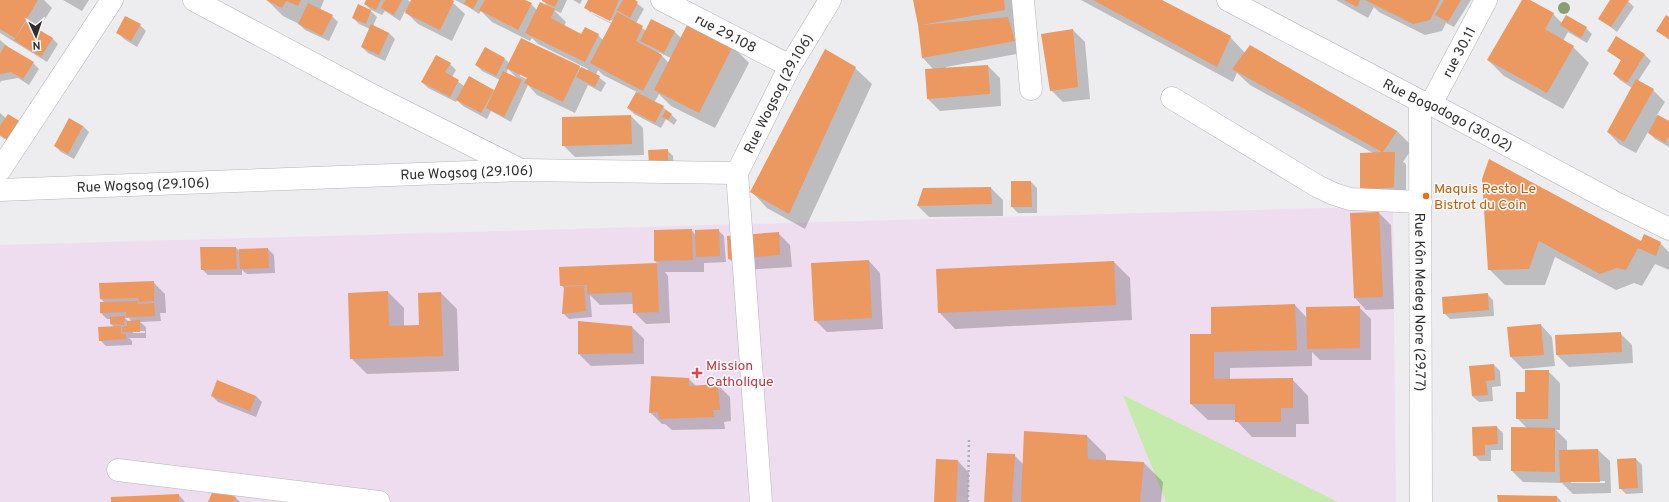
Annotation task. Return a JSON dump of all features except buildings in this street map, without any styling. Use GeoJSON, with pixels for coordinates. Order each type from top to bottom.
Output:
{"type":"FeatureCollection","features":[{"type":"Feature","properties":{"kind":"street"},"geometry":{"type":"LineString","coordinates":[[0,170],[112,0]]}},
{"type":"Feature","properties":{"kind":"street"},"geometry":{"type":"LineString","coordinates":[[194,0],[368,93],[521,170]]}},
{"type":"Feature","properties":{"kind":"street","name":"rue 29.108"},"geometry":{"type":"LineString","coordinates":[[662,0],[790,66]]}},
{"type":"Feature","properties":{"kind":"street","name":"Rue Wogsog (29.106)"},"geometry":{"type":"LineString","coordinates":[[0,190],[521,170],[737,174],[790,66],[830,0]]}},
{"type":"Feature","properties":{"kind":"street"},"geometry":{"type":"LineString","coordinates":[[1022,0],[1031,89]]}},
{"type":"Feature","properties":{"kind":"street","name":"Rue Bogodogo (30.02)"},"geometry":{"type":"LineString","coordinates":[[1228,0],[1612,201],[1669,229]]}},
{"type":"Feature","properties":{"kind":"street","name":"rue 30.11"},"geometry":{"type":"LineString","coordinates":[[1425,103],[1486,0]]}},
{"type":"Feature","properties":{"kind":"street"},"geometry":{"type":"LineString","coordinates":[[1172,98],[1317,186],[1334,194],[1350,199],[1421,202]]}},
{"type":"Feature","properties":{"kind":"street","name":"Rue Kôn Medeg Nore (29.77)"},"geometry":{"type":"LineString","coordinates":[[1421,502],[1421,202],[1425,103]]}},
{"type":"Feature","properties":{"kind":"street"},"geometry":{"type":"LineString","coordinates":[[737,174],[761,502]]}},
{"type":"Feature","properties":{"kind":"street"},"geometry":{"type":"LineString","coordinates":[[118,470],[379,502]]}},
{"type":"Feature","properties":{"kind":"path"},"geometry":{"type":"LineString","coordinates":[[968,502],[969,440]]}},
{"type":"Feature","properties":{"kind":"shaded area","name":"Mission Catholique"},"geometry":{"type":"Polygon","coordinates":[[[1393,206],[1396,502],[0,502],[0,245],[1393,206]]]}},
{"type":"Feature","properties":{"kind":"green space"},"geometry":{"type":"Polygon","coordinates":[[[1123,395],[1338,502],[1166,502],[1123,395]]]}},
{"type":"Feature","properties":{"kind":"place","name":"Maquis Resto Le Bistrot du Coin"},"geometry":{"type":"Point","coordinates":[1426,196]}},
{"type":"Feature","properties":{"kind":"place","name":"Mission Catholique"},"geometry":{"type":"Point","coordinates":[697,373]}}]}
